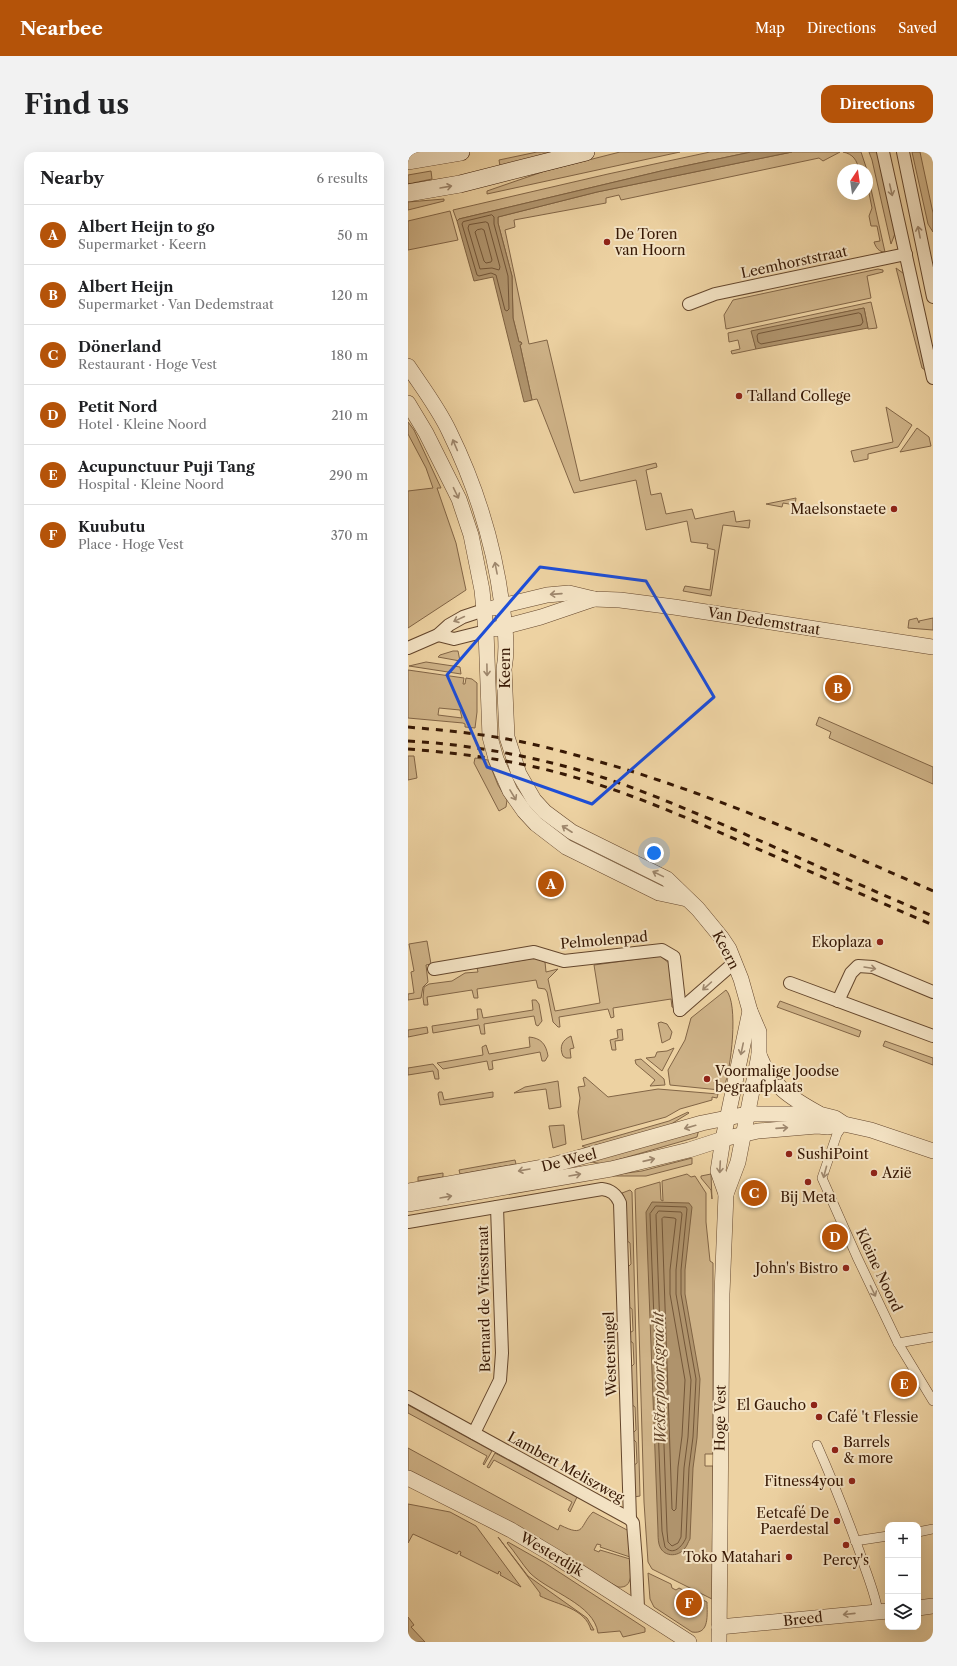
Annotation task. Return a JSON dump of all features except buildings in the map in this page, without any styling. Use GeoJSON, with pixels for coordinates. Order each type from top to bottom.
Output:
{"type":"FeatureCollection","features":[{"type":"Feature","properties":{"kind":"main road"},"geometry":{"type":"LineString","coordinates":[[408,161],[461,152]]}},
{"type":"Feature","properties":{"kind":"main road"},"geometry":{"type":"LineString","coordinates":[[408,193],[460,184],[586,152]]}},
{"type":"Feature","properties":{"kind":"street"},"geometry":{"type":"LineString","coordinates":[[883,152],[933,378]]}},
{"type":"Feature","properties":{"kind":"street"},"geometry":{"type":"LineString","coordinates":[[903,152],[928,250],[933,297]]}},
{"type":"Feature","properties":{"kind":"street","name":"Leemhorststraat"},"geometry":{"type":"LineString","coordinates":[[688,304],[715,294],[906,254]]}},
{"type":"Feature","properties":{"kind":"street","name":"Keern"},"geometry":{"type":"LineString","coordinates":[[408,366],[448,430],[474,490],[491,540],[505,627],[506,661],[504,669],[506,737],[519,774],[534,800],[545,812],[572,832],[667,879],[709,921],[721,937],[735,962],[750,1011],[759,1032],[759,1055],[743,1134]]}},
{"type":"Feature","properties":{"kind":"street","name":"Keern"},"geometry":{"type":"LineString","coordinates":[[408,403],[420,421],[459,499],[471,535],[482,590],[486,631],[490,737],[496,759],[517,802],[536,824],[566,846],[659,893],[687,899]]}},
{"type":"Feature","properties":{"kind":"street","name":"Van Dedemstraat"},"geometry":{"type":"LineString","coordinates":[[484,610],[548,595],[569,593],[594,599],[620,600],[674,607],[933,647]]}},
{"type":"Feature","properties":{"kind":"street","name":"Van Dedemstraat"},"geometry":{"type":"LineString","coordinates":[[486,631],[572,608],[594,599]]}},
{"type":"Feature","properties":{"kind":"street"},"geometry":{"type":"LineString","coordinates":[[408,648],[438,635],[449,625],[463,617],[484,610]]}},
{"type":"Feature","properties":{"kind":"street"},"geometry":{"type":"LineString","coordinates":[[438,635],[454,639],[486,631]]}},
{"type":"Feature","properties":{"kind":"street","name":"Pelmolenpad"},"geometry":{"type":"LineString","coordinates":[[434,968],[534,952],[564,961],[662,950],[674,958],[680,1010],[735,962]]}},
{"type":"Feature","properties":{"kind":"street"},"geometry":{"type":"LineString","coordinates":[[838,1001],[851,973],[858,966],[873,967],[933,992]]}},
{"type":"Feature","properties":{"kind":"street"},"geometry":{"type":"LineString","coordinates":[[790,983],[933,1036]]}},
{"type":"Feature","properties":{"kind":"street","name":"Keern"},"geometry":{"type":"LineString","coordinates":[[723,1139],[750,1011]]}},
{"type":"Feature","properties":{"kind":"street"},"geometry":{"type":"LineString","coordinates":[[759,1055],[764,1067],[781,1090],[819,1114],[835,1118],[844,1124],[871,1130],[933,1151]]}},
{"type":"Feature","properties":{"kind":"street","name":"De Weel"},"geometry":{"type":"LineString","coordinates":[[408,1191],[549,1166],[728,1117],[747,1114],[819,1114]]}},
{"type":"Feature","properties":{"kind":"street","name":"De Weel"},"geometry":{"type":"LineString","coordinates":[[408,1204],[611,1169],[689,1150],[723,1139],[768,1129],[817,1126],[828,1127],[844,1124]]}},
{"type":"Feature","properties":{"kind":"street","name":"Kleine Noord"},"geometry":{"type":"LineString","coordinates":[[844,1124],[837,1134],[822,1178],[857,1257],[898,1343],[933,1401]]}},
{"type":"Feature","properties":{"kind":"street","name":"Hoge Vest"},"geometry":{"type":"LineString","coordinates":[[719,1635],[722,1294],[726,1194],[737,1168],[743,1134]]}},
{"type":"Feature","properties":{"kind":"street","name":"Hoge Vest"},"geometry":{"type":"LineString","coordinates":[[723,1139],[718,1171],[726,1194]]}},
{"type":"Feature","properties":{"kind":"street","name":"Westersingel"},"geometry":{"type":"LineString","coordinates":[[497,1207],[602,1189],[611,1191],[620,1202],[630,1518]]}},
{"type":"Feature","properties":{"kind":"street"},"geometry":{"type":"LineString","coordinates":[[408,1222],[497,1207]]}},
{"type":"Feature","properties":{"kind":"street","name":"Bernard de Vriesstraat"},"geometry":{"type":"LineString","coordinates":[[474,1433],[502,1374],[497,1207]]}},
{"type":"Feature","properties":{"kind":"street"},"geometry":{"type":"LineString","coordinates":[[898,1343],[933,1337]]}},
{"type":"Feature","properties":{"kind":"street","name":"Lambert Meliszweg"},"geometry":{"type":"LineString","coordinates":[[408,1397],[630,1518],[633,1523],[638,1608]]}},
{"type":"Feature","properties":{"kind":"street"},"geometry":{"type":"LineString","coordinates":[[817,1445],[838,1493],[876,1598],[883,1611]]}},
{"type":"Feature","properties":{"kind":"street","name":"Westerdijk"},"geometry":{"type":"LineString","coordinates":[[408,1478],[511,1530],[565,1561],[689,1642]]}},
{"type":"Feature","properties":{"kind":"street"},"geometry":{"type":"LineString","coordinates":[[921,1531],[933,1529]]}},
{"type":"Feature","properties":{"kind":"street"},"geometry":{"type":"LineString","coordinates":[[855,1541],[885,1536]]}},
{"type":"Feature","properties":{"kind":"street"},"geometry":{"type":"LineString","coordinates":[[921,1608],[933,1606]]}},
{"type":"Feature","properties":{"kind":"street","name":"Breed"},"geometry":{"type":"LineString","coordinates":[[719,1635],[883,1611]]}},
{"type":"Feature","properties":{"kind":"highlighted area"},"geometry":{"type":"Polygon","coordinates":[[[540,567],[646,581],[714,697],[592,804],[487,767],[447,675],[540,567]]]}},
{"type":"Feature","properties":{"kind":"shaded area"},"geometry":{"type":"Polygon","coordinates":[[[537,152],[561,152],[500,166],[499,160],[537,152]]]}},
{"type":"Feature","properties":{"kind":"shaded area"},"geometry":{"type":"Polygon","coordinates":[[[620,152],[680,152],[487,194],[487,191],[545,171],[620,152]]]}},
{"type":"Feature","properties":{"kind":"shaded area"},"geometry":{"type":"Polygon","coordinates":[[[710,152],[751,152],[661,171],[459,219],[457,221],[453,210],[608,174],[710,152]]]}},
{"type":"Feature","properties":{"kind":"shaded area"},"geometry":{"type":"Polygon","coordinates":[[[792,152],[840,152],[823,161],[819,158],[621,200],[619,195],[606,198],[606,203],[514,220],[515,227],[505,230],[529,344],[547,340],[580,481],[656,463],[657,467],[646,470],[651,495],[661,493],[666,514],[692,509],[695,519],[734,511],[736,522],[750,520],[749,528],[723,525],[711,596],[683,591],[685,586],[710,590],[715,550],[707,548],[708,544],[691,542],[687,521],[646,530],[636,480],[574,493],[537,399],[532,400],[520,345],[522,343],[519,342],[513,318],[512,276],[498,223],[498,217],[597,192],[792,152]]]}},
{"type":"Feature","properties":{"kind":"shaded area"},"geometry":{"type":"Polygon","coordinates":[[[843,152],[861,152],[865,164],[857,164],[854,158],[843,152]]]}},
{"type":"Feature","properties":{"kind":"shaded area"},"geometry":{"type":"Polygon","coordinates":[[[869,152],[879,152],[896,231],[891,244],[873,164],[869,152]]]}},
{"type":"Feature","properties":{"kind":"shaded area"},"geometry":{"type":"Polygon","coordinates":[[[912,152],[920,152],[933,213],[933,232],[928,224],[912,152]]]}},
{"type":"Feature","properties":{"kind":"shaded area"},"geometry":{"type":"Polygon","coordinates":[[[431,171],[432,179],[408,184],[408,175],[431,171]]]}},
{"type":"Feature","properties":{"kind":"shaded area"},"geometry":{"type":"Polygon","coordinates":[[[873,198],[885,252],[878,249],[874,242],[880,241],[877,226],[871,226],[869,216],[872,208],[870,200],[873,200],[873,198]]]}},
{"type":"Feature","properties":{"kind":"shaded area"},"geometry":{"type":"Polygon","coordinates":[[[444,199],[444,201],[408,210],[408,202],[444,199]]]}},
{"type":"Feature","properties":{"kind":"shaded area"},"geometry":{"type":"Polygon","coordinates":[[[450,211],[458,240],[408,250],[408,221],[450,211]]]}},
{"type":"Feature","properties":{"kind":"shaded area"},"geometry":{"type":"Polygon","coordinates":[[[896,268],[907,276],[928,370],[922,368],[896,268]]]}},
{"type":"Feature","properties":{"kind":"shaded area"},"geometry":{"type":"Polygon","coordinates":[[[878,269],[883,270],[883,272],[867,276],[871,298],[726,329],[724,315],[733,300],[878,269]]]}},
{"type":"Feature","properties":{"kind":"shaded area"},"geometry":{"type":"Polygon","coordinates":[[[871,302],[877,328],[868,329],[864,308],[752,332],[756,349],[732,354],[731,351],[740,349],[738,340],[729,342],[728,333],[871,302]]]}},
{"type":"Feature","properties":{"kind":"shaded area"},"geometry":{"type":"Polygon","coordinates":[[[886,407],[912,425],[898,447],[868,454],[868,459],[854,462],[851,451],[893,442],[886,407]]]}},
{"type":"Feature","properties":{"kind":"shaded area"},"geometry":{"type":"Polygon","coordinates":[[[408,422],[414,430],[441,488],[437,488],[456,543],[466,590],[408,628],[408,491],[433,488],[426,468],[408,434],[408,422]]]}},
{"type":"Feature","properties":{"kind":"shaded area"},"geometry":{"type":"Polygon","coordinates":[[[917,428],[929,437],[931,446],[900,452],[917,428]]]}},
{"type":"Feature","properties":{"kind":"shaded area"},"geometry":{"type":"Polygon","coordinates":[[[796,498],[795,505],[783,503],[782,507],[766,504],[796,498]]]}},
{"type":"Feature","properties":{"kind":"shaded area"},"geometry":{"type":"Polygon","coordinates":[[[917,618],[919,623],[919,621],[933,618],[933,630],[908,628],[909,620],[917,618]]]}},
{"type":"Feature","properties":{"kind":"shaded area"},"geometry":{"type":"Polygon","coordinates":[[[458,651],[460,661],[438,657],[440,655],[458,651]]]}},
{"type":"Feature","properties":{"kind":"shaded area"},"geometry":{"type":"Polygon","coordinates":[[[426,662],[460,667],[461,674],[409,666],[426,662]]]}},
{"type":"Feature","properties":{"kind":"shaded area"},"geometry":{"type":"Polygon","coordinates":[[[408,670],[464,678],[463,684],[465,684],[466,678],[472,679],[477,683],[477,712],[475,728],[465,727],[465,724],[463,723],[408,718],[408,670]],[[439,708],[438,715],[462,718],[460,710],[439,708]]]}},
{"type":"Feature","properties":{"kind":"shaded area"},"geometry":{"type":"Polygon","coordinates":[[[819,717],[933,767],[933,784],[829,738],[831,732],[816,725],[819,717]]]}},
{"type":"Feature","properties":{"kind":"shaded area"},"geometry":{"type":"Polygon","coordinates":[[[408,756],[414,756],[417,778],[408,780],[408,756]]]}},
{"type":"Feature","properties":{"kind":"shaded area"},"geometry":{"type":"Polygon","coordinates":[[[475,758],[488,760],[498,785],[507,800],[506,807],[499,811],[474,763],[475,758]]]}},
{"type":"Feature","properties":{"kind":"shaded area"},"geometry":{"type":"Polygon","coordinates":[[[427,941],[431,964],[426,965],[428,982],[423,987],[421,998],[408,1000],[408,994],[414,993],[411,972],[414,971],[409,944],[427,941]]]}},
{"type":"Feature","properties":{"kind":"shaded area"},"geometry":{"type":"Polygon","coordinates":[[[660,956],[669,963],[675,1008],[672,1007],[671,999],[613,1008],[614,1017],[611,1018],[608,1009],[559,1017],[560,1027],[558,1027],[553,1022],[547,992],[545,989],[538,988],[536,980],[477,989],[478,998],[474,998],[472,990],[427,997],[428,1005],[424,1005],[424,987],[429,984],[452,981],[465,973],[478,972],[477,968],[535,958],[545,962],[546,972],[558,969],[548,979],[555,1011],[600,1003],[594,965],[660,956]]]}},
{"type":"Feature","properties":{"kind":"shaded area"},"geometry":{"type":"Polygon","coordinates":[[[726,990],[730,997],[733,1022],[731,1052],[724,1087],[720,1090],[670,1085],[668,1070],[685,1040],[691,1018],[726,990]]]}},
{"type":"Feature","properties":{"kind":"shaded area"},"geometry":{"type":"Polygon","coordinates":[[[532,1000],[536,1000],[539,1004],[542,1021],[538,1026],[536,1025],[534,1016],[484,1024],[485,1034],[481,1034],[479,1025],[433,1033],[432,1026],[478,1019],[477,1009],[481,1009],[483,1018],[533,1010],[532,1000]]]}},
{"type":"Feature","properties":{"kind":"shaded area"},"geometry":{"type":"Polygon","coordinates":[[[780,1001],[861,1031],[859,1037],[777,1007],[780,1001]]]}},
{"type":"Feature","properties":{"kind":"shaded area"},"geometry":{"type":"Polygon","coordinates":[[[661,1022],[667,1024],[672,1032],[670,1039],[662,1043],[658,1023],[661,1022]]]}},
{"type":"Feature","properties":{"kind":"shaded area"},"geometry":{"type":"Polygon","coordinates":[[[427,1027],[428,1033],[408,1037],[408,1030],[427,1027]]]}},
{"type":"Feature","properties":{"kind":"shaded area"},"geometry":{"type":"Polygon","coordinates":[[[622,1029],[623,1040],[615,1041],[616,1050],[612,1050],[610,1040],[618,1038],[617,1030],[622,1029]]]}},
{"type":"Feature","properties":{"kind":"shaded area"},"geometry":{"type":"Polygon","coordinates":[[[571,1036],[574,1048],[570,1049],[571,1058],[566,1058],[563,1056],[561,1047],[563,1042],[571,1036]]]}},
{"type":"Feature","properties":{"kind":"shaded area"},"geometry":{"type":"Polygon","coordinates":[[[529,1037],[540,1040],[546,1048],[548,1056],[545,1061],[542,1061],[540,1052],[492,1061],[493,1069],[489,1070],[487,1061],[443,1069],[437,1063],[483,1055],[482,1047],[486,1045],[489,1054],[530,1047],[529,1037]]]}},
{"type":"Feature","properties":{"kind":"shaded area"},"geometry":{"type":"Polygon","coordinates":[[[885,1041],[933,1058],[933,1065],[883,1046],[885,1041]]]}},
{"type":"Feature","properties":{"kind":"shaded area"},"geometry":{"type":"Polygon","coordinates":[[[674,1048],[662,1071],[646,1058],[655,1057],[657,1052],[667,1051],[674,1048]]]}},
{"type":"Feature","properties":{"kind":"shaded area"},"geometry":{"type":"Polygon","coordinates":[[[641,1059],[664,1079],[665,1085],[650,1086],[655,1080],[636,1064],[635,1060],[641,1059]]]}},
{"type":"Feature","properties":{"kind":"shaded area"},"geometry":{"type":"Polygon","coordinates":[[[433,1064],[438,1070],[439,1079],[435,1079],[433,1071],[408,1075],[408,1068],[433,1064]]]}},
{"type":"Feature","properties":{"kind":"shaded area"},"geometry":{"type":"Polygon","coordinates":[[[585,1077],[608,1097],[658,1089],[718,1094],[717,1098],[712,1097],[712,1100],[680,1109],[666,1117],[582,1140],[578,1112],[580,1098],[578,1087],[585,1086],[583,1078],[585,1077]]]}},
{"type":"Feature","properties":{"kind":"shaded area"},"geometry":{"type":"Polygon","coordinates":[[[558,1081],[561,1107],[549,1109],[546,1089],[514,1093],[525,1087],[558,1081]]]}},
{"type":"Feature","properties":{"kind":"shaded area"},"geometry":{"type":"Polygon","coordinates":[[[439,1092],[442,1092],[444,1100],[493,1092],[493,1097],[440,1105],[439,1092]]]}},
{"type":"Feature","properties":{"kind":"shaded area"},"geometry":{"type":"Polygon","coordinates":[[[688,1112],[689,1113],[668,1126],[586,1148],[582,1146],[669,1121],[688,1112]]]}},
{"type":"Feature","properties":{"kind":"shaded area"},"geometry":{"type":"Polygon","coordinates":[[[564,1125],[566,1144],[553,1148],[549,1126],[564,1125]]]}},
{"type":"Feature","properties":{"kind":"shaded area"},"geometry":{"type":"Polygon","coordinates":[[[699,1129],[697,1137],[603,1164],[586,1161],[699,1129]]]}},
{"type":"Feature","properties":{"kind":"shaded area"},"geometry":{"type":"Polygon","coordinates":[[[692,1158],[692,1164],[646,1176],[612,1176],[642,1171],[692,1158]]]}},
{"type":"Feature","properties":{"kind":"shaded area"},"geometry":{"type":"Polygon","coordinates":[[[515,1160],[516,1164],[460,1174],[459,1170],[515,1160]]]}},
{"type":"Feature","properties":{"kind":"shaded area"},"geometry":{"type":"Polygon","coordinates":[[[443,1173],[443,1177],[418,1181],[418,1177],[443,1173]]]}},
{"type":"Feature","properties":{"kind":"shaded area"},"geometry":{"type":"Polygon","coordinates":[[[687,1174],[691,1177],[695,1176],[706,1193],[706,1222],[710,1261],[713,1263],[713,1454],[705,1454],[705,1466],[713,1466],[712,1599],[652,1569],[648,1562],[644,1502],[635,1190],[660,1182],[661,1200],[663,1201],[662,1181],[687,1174]]]}},
{"type":"Feature","properties":{"kind":"shaded area"},"geometry":{"type":"Polygon","coordinates":[[[711,1174],[712,1199],[711,1190],[701,1178],[701,1176],[711,1174]]]}},
{"type":"Feature","properties":{"kind":"shaded area"},"geometry":{"type":"Polygon","coordinates":[[[630,1190],[632,1192],[640,1496],[634,1497],[633,1466],[637,1463],[636,1442],[632,1438],[632,1434],[636,1430],[635,1407],[631,1404],[630,1368],[634,1364],[633,1343],[629,1340],[629,1333],[633,1331],[632,1309],[628,1306],[627,1268],[631,1264],[630,1243],[626,1240],[625,1200],[622,1193],[630,1190]]]}},
{"type":"Feature","properties":{"kind":"shaded area"},"geometry":{"type":"Polygon","coordinates":[[[408,1405],[492,1451],[484,1465],[483,1464],[487,1456],[408,1413],[408,1405]]]}},
{"type":"Feature","properties":{"kind":"shaded area"},"geometry":{"type":"Polygon","coordinates":[[[408,1448],[558,1530],[560,1525],[568,1529],[581,1529],[593,1512],[629,1531],[630,1557],[600,1547],[601,1545],[597,1544],[594,1550],[599,1552],[600,1550],[630,1559],[631,1573],[629,1582],[623,1587],[618,1587],[408,1471],[408,1448]]]}},
{"type":"Feature","properties":{"kind":"shaded area"},"geometry":{"type":"Polygon","coordinates":[[[495,1453],[577,1497],[570,1512],[568,1510],[572,1502],[494,1460],[489,1468],[487,1467],[495,1453]]]}},
{"type":"Feature","properties":{"kind":"shaded area"},"geometry":{"type":"Polygon","coordinates":[[[408,1504],[450,1512],[476,1526],[521,1587],[500,1575],[501,1573],[499,1571],[498,1574],[460,1555],[461,1552],[459,1551],[457,1554],[413,1534],[408,1543],[408,1504]]]}},
{"type":"Feature","properties":{"kind":"shaded area"},"geometry":{"type":"Polygon","coordinates":[[[498,1537],[528,1576],[587,1618],[594,1630],[591,1630],[588,1623],[577,1612],[540,1596],[540,1593],[498,1537]]]}},
{"type":"Feature","properties":{"kind":"shaded area"},"geometry":{"type":"Polygon","coordinates":[[[508,1542],[545,1563],[645,1628],[645,1632],[623,1637],[620,1631],[598,1633],[595,1623],[588,1614],[580,1606],[538,1580],[530,1573],[507,1543],[508,1542]]]}},
{"type":"Feature","properties":{"kind":"shaded area"},"geometry":{"type":"Polygon","coordinates":[[[648,1573],[671,1584],[672,1588],[676,1590],[679,1588],[707,1602],[707,1618],[705,1627],[702,1630],[692,1632],[654,1607],[650,1599],[648,1573]]]}},
{"type":"Feature","properties":{"kind":"shaded area"},"geometry":{"type":"Polygon","coordinates":[[[408,1617],[414,1625],[411,1627],[425,1642],[408,1642],[408,1617]]]}},
{"type":"Feature","properties":{"kind":"water"},"geometry":{"type":"Polygon","coordinates":[[[751,152],[792,152],[597,192],[498,217],[498,223],[512,276],[513,318],[519,342],[522,344],[520,345],[532,400],[524,402],[493,277],[474,281],[457,221],[459,219],[661,171],[751,152]]]}},
{"type":"Feature","properties":{"kind":"water"},"geometry":{"type":"Polygon","coordinates":[[[864,308],[868,328],[756,349],[751,331],[864,308]]]}},
{"type":"Feature","properties":{"kind":"water","name":"Westerpoortsgracht"},"geometry":{"type":"Polygon","coordinates":[[[652,1202],[689,1203],[692,1207],[685,1270],[685,1294],[700,1379],[697,1438],[693,1468],[690,1539],[682,1551],[674,1555],[663,1552],[658,1538],[646,1212],[652,1202]]]}},
{"type":"Feature","properties":{"kind":"railway"},"geometry":{"type":"LineString","coordinates":[[408,727],[470,733],[507,739],[550,748],[621,768],[701,795],[779,825],[933,891]]}},
{"type":"Feature","properties":{"kind":"railway"},"geometry":{"type":"LineString","coordinates":[[408,741],[471,747],[513,754],[595,775],[655,796],[694,812],[933,916]]}},
{"type":"Feature","properties":{"kind":"railway"},"geometry":{"type":"LineString","coordinates":[[408,749],[505,761],[544,769],[610,788],[677,814],[933,925]]}},
{"type":"Feature","properties":{"kind":"place","name":"De Toren van Hoorn"},"geometry":{"type":"Point","coordinates":[607,242]}},
{"type":"Feature","properties":{"kind":"place","name":"Talland College"},"geometry":{"type":"Point","coordinates":[739,396]}},
{"type":"Feature","properties":{"kind":"place","name":"Maelsonstaete"},"geometry":{"type":"Point","coordinates":[894,509]}},
{"type":"Feature","properties":{"kind":"place","name":"Albert Heijn"},"geometry":{"type":"Point","coordinates":[838,688]}},
{"type":"Feature","properties":{"kind":"place","name":"Albert Heijn to go"},"geometry":{"type":"Point","coordinates":[551,884]}},
{"type":"Feature","properties":{"kind":"place","name":"Ekoplaza"},"geometry":{"type":"Point","coordinates":[880,942]}},
{"type":"Feature","properties":{"kind":"place","name":"Voormalige Joodse begraafplaats"},"geometry":{"type":"Point","coordinates":[707,1079]}},
{"type":"Feature","properties":{"kind":"place","name":"SushiPoint"},"geometry":{"type":"Point","coordinates":[789,1154]}},
{"type":"Feature","properties":{"kind":"place","name":"Azië"},"geometry":{"type":"Point","coordinates":[874,1173]}},
{"type":"Feature","properties":{"kind":"place","name":"Bij Meta"},"geometry":{"type":"Point","coordinates":[808,1182]}},
{"type":"Feature","properties":{"kind":"place","name":"Dönerland"},"geometry":{"type":"Point","coordinates":[754,1193]}},
{"type":"Feature","properties":{"kind":"place","name":"Petit Nord"},"geometry":{"type":"Point","coordinates":[835,1237]}},
{"type":"Feature","properties":{"kind":"place","name":"John's Bistro"},"geometry":{"type":"Point","coordinates":[846,1268]}},
{"type":"Feature","properties":{"kind":"place","name":"Acupunctuur Puji Tang"},"geometry":{"type":"Point","coordinates":[904,1384]}},
{"type":"Feature","properties":{"kind":"place","name":"El Gaucho"},"geometry":{"type":"Point","coordinates":[814,1405]}},
{"type":"Feature","properties":{"kind":"place","name":"Café 't Flessie"},"geometry":{"type":"Point","coordinates":[819,1417]}},
{"type":"Feature","properties":{"kind":"place","name":"Barrels & more"},"geometry":{"type":"Point","coordinates":[835,1450]}},
{"type":"Feature","properties":{"kind":"place","name":"Fitness4you"},"geometry":{"type":"Point","coordinates":[852,1481]}},
{"type":"Feature","properties":{"kind":"place","name":"Eetcafé De Paerdestal"},"geometry":{"type":"Point","coordinates":[837,1521]}},
{"type":"Feature","properties":{"kind":"place","name":"Percy's"},"geometry":{"type":"Point","coordinates":[846,1545]}},
{"type":"Feature","properties":{"kind":"place","name":"Toko Matahari"},"geometry":{"type":"Point","coordinates":[789,1557]}},
{"type":"Feature","properties":{"kind":"place","name":"Kuubutu"},"geometry":{"type":"Point","coordinates":[689,1603]}}]}
